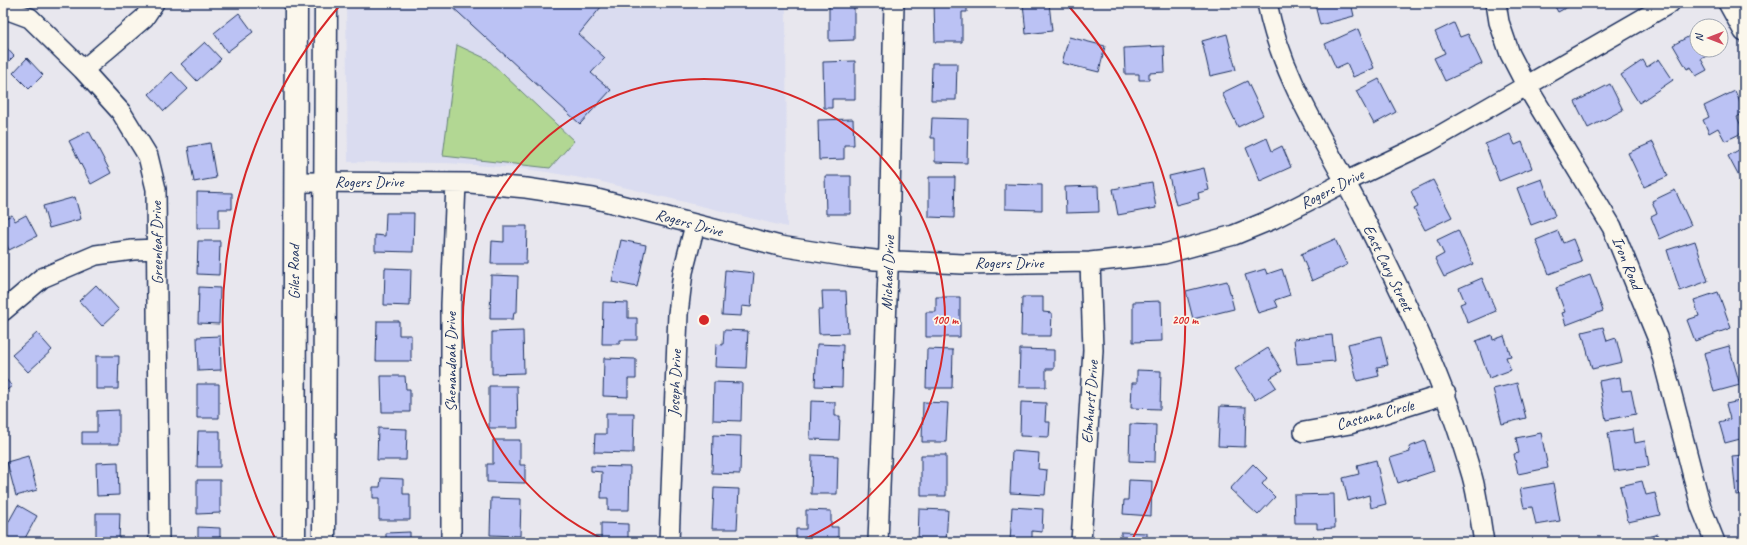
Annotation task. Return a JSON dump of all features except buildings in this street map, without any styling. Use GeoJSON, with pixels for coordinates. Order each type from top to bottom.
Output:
{"type":"FeatureCollection","features":[{"type":"Feature","properties":{"kind":"main road","name":"Giles Road"},"geometry":{"type":"LineString","coordinates":[[294,542],[296,3]]}},
{"type":"Feature","properties":{"kind":"main road","name":"Giles Road"},"geometry":{"type":"LineString","coordinates":[[324,542],[326,3]]}},
{"type":"Feature","properties":{"kind":"street"},"geometry":{"type":"LineString","coordinates":[[83,70],[144,18],[154,3]]}},
{"type":"Feature","properties":{"kind":"street","name":"Michael Drive"},"geometry":{"type":"LineString","coordinates":[[878,542],[889,261],[894,3]]}},
{"type":"Feature","properties":{"kind":"street","name":"East Cary Street"},"geometry":{"type":"LineString","coordinates":[[1267,3],[1270,20],[1283,60],[1308,115],[1345,182],[1412,316],[1446,394],[1472,478],[1484,542]]}},
{"type":"Feature","properties":{"kind":"street","name":"Iron Road"},"geometry":{"type":"LineString","coordinates":[[1496,3],[1498,22],[1510,54],[1526,85],[1612,227],[1657,337],[1701,507],[1716,542]]}},
{"type":"Feature","properties":{"kind":"street","name":"Rogers Drive"},"geometry":{"type":"LineString","coordinates":[[295,182],[456,183],[526,188],[593,198],[780,246],[849,258],[970,264],[1090,262],[1164,254],[1234,235],[1273,219],[1345,182],[1427,143],[1670,3]]}},
{"type":"Feature","properties":{"kind":"street"},"geometry":{"type":"LineString","coordinates":[[1728,3],[1744,32]]}},
{"type":"Feature","properties":{"kind":"street","name":"Greenleaf Drive"},"geometry":{"type":"LineString","coordinates":[[3,8],[30,18],[83,70],[121,112],[148,156],[156,189],[159,542]]}},
{"type":"Feature","properties":{"kind":"street","name":"Shenandoah Drive"},"geometry":{"type":"LineString","coordinates":[[450,542],[451,306],[456,183]]}},
{"type":"Feature","properties":{"kind":"street","name":"Joseph Drive"},"geometry":{"type":"LineString","coordinates":[[669,542],[678,314],[682,272],[695,225]]}},
{"type":"Feature","properties":{"kind":"street"},"geometry":{"type":"LineString","coordinates":[[3,311],[42,278],[96,255],[133,250],[157,249]]}},
{"type":"Feature","properties":{"kind":"street","name":"Elmhurst Drive"},"geometry":{"type":"LineString","coordinates":[[1082,542],[1093,350],[1090,262]]}},
{"type":"Feature","properties":{"kind":"street","name":"Castana Circle"},"geometry":{"type":"LineString","coordinates":[[1304,432],[1350,424],[1446,394]]}},
{"type":"Feature","properties":{"kind":"shaded area"},"geometry":{"type":"Polygon","coordinates":[[[346,3],[786,3],[787,227],[598,181],[547,172],[447,163],[348,162],[346,3]]]}},
{"type":"Feature","properties":{"kind":"green space"},"geometry":{"type":"Polygon","coordinates":[[[457,45],[487,59],[574,141],[550,168],[443,156],[457,45]]]}}]}
